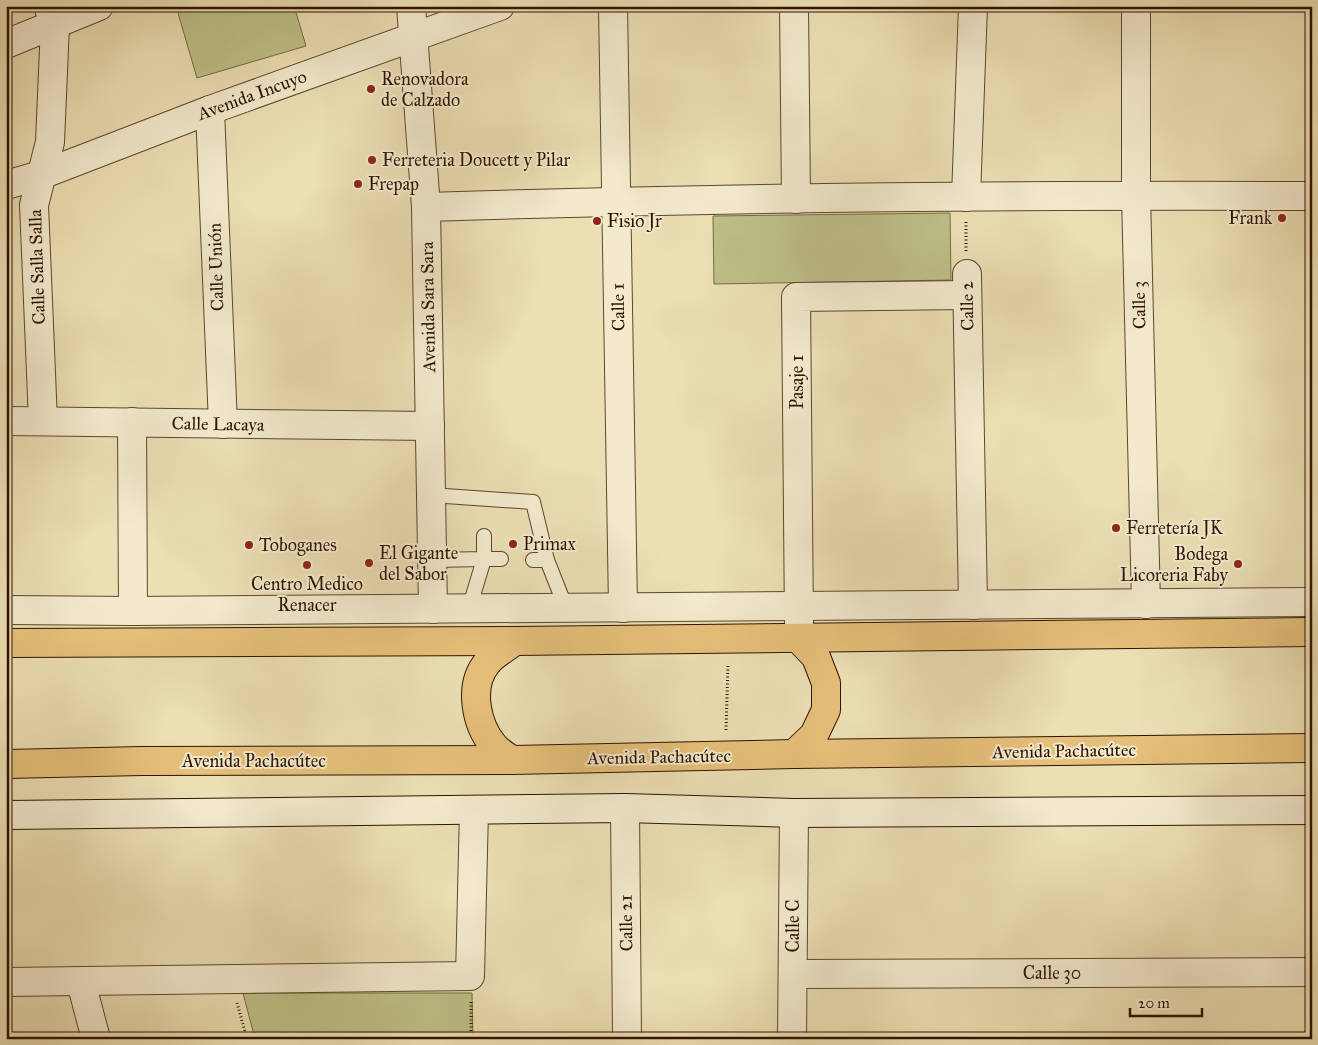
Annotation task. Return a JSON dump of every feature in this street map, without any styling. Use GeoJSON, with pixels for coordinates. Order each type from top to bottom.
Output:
{"type":"FeatureCollection","features":[{"type":"Feature","properties":{"kind":"main road"},"geometry":{"type":"LineString","coordinates":[[6,643],[515,641],[728,637],[798,638],[1312,632]]}},
{"type":"Feature","properties":{"kind":"main road"},"geometry":{"type":"LineString","coordinates":[[794,754],[814,735],[826,710],[826,683],[816,657],[798,638]]}},
{"type":"Feature","properties":{"kind":"main road"},"geometry":{"type":"LineString","coordinates":[[512,760],[494,747],[482,728],[476,707],[478,684],[487,663],[515,641]]}},
{"type":"Feature","properties":{"kind":"main road","name":"Avenida Pachacútec"},"geometry":{"type":"LineString","coordinates":[[6,764],[142,761],[512,760],[794,754],[1312,748]]}},
{"type":"Feature","properties":{"kind":"street"},"geometry":{"type":"LineString","coordinates":[[6,44],[52,16],[99,6]]}},
{"type":"Feature","properties":{"kind":"street","name":"Avenida Sara Sara"},"geometry":{"type":"LineString","coordinates":[[411,6],[415,36],[426,207],[433,609]]}},
{"type":"Feature","properties":{"kind":"street","name":"Avenida Incuyo"},"geometry":{"type":"LineString","coordinates":[[6,185],[41,175],[210,110],[500,6]]}},
{"type":"Feature","properties":{"kind":"street","name":"Calle 1"},"geometry":{"type":"LineString","coordinates":[[613,6],[623,608]]}},
{"type":"Feature","properties":{"kind":"street"},"geometry":{"type":"LineString","coordinates":[[794,6],[796,199]]}},
{"type":"Feature","properties":{"kind":"street"},"geometry":{"type":"LineString","coordinates":[[966,197],[973,6]]}},
{"type":"Feature","properties":{"kind":"street","name":"Calle 3"},"geometry":{"type":"LineString","coordinates":[[1136,6],[1136,195],[1146,604]]}},
{"type":"Feature","properties":{"kind":"street","name":"Calle Salla Salla"},"geometry":{"type":"LineString","coordinates":[[43,421],[34,205],[50,142],[52,16]]}},
{"type":"Feature","properties":{"kind":"street","name":"Calle Unión"},"geometry":{"type":"LineString","coordinates":[[210,110],[222,424]]}},
{"type":"Feature","properties":{"kind":"street"},"geometry":{"type":"LineString","coordinates":[[426,207],[617,201],[1136,195],[1312,196]]}},
{"type":"Feature","properties":{"kind":"street","name":"Calle 2"},"geometry":{"type":"LineString","coordinates":[[967,284],[973,605]]}},
{"type":"Feature","properties":{"kind":"street","name":"Pasaje 1"},"geometry":{"type":"LineString","coordinates":[[798,638],[796,297],[967,284]]}},
{"type":"Feature","properties":{"kind":"street","name":"Calle Lacaya"},"geometry":{"type":"LineString","coordinates":[[6,421],[430,426]]}},
{"type":"Feature","properties":{"kind":"street"},"geometry":{"type":"LineString","coordinates":[[132,422],[133,611]]}},
{"type":"Feature","properties":{"kind":"street"},"geometry":{"type":"LineString","coordinates":[[6,610],[468,609],[1312,602]]}},
{"type":"Feature","properties":{"kind":"street"},"geometry":{"type":"LineString","coordinates":[[6,815],[625,808],[794,813],[1312,810]]}},
{"type":"Feature","properties":{"kind":"street","name":"Calle 21"},"geometry":{"type":"LineString","coordinates":[[625,808],[627,1039]]}},
{"type":"Feature","properties":{"kind":"street"},"geometry":{"type":"LineString","coordinates":[[6,982],[470,976],[474,810]]}},
{"type":"Feature","properties":{"kind":"street","name":"Calle C"},"geometry":{"type":"LineString","coordinates":[[792,1039],[794,813]]}},
{"type":"Feature","properties":{"kind":"street","name":"Calle 30"},"geometry":{"type":"LineString","coordinates":[[793,974],[1312,972]]}},
{"type":"Feature","properties":{"kind":"street"},"geometry":{"type":"LineString","coordinates":[[80,982],[96,1039]]}},
{"type":"Feature","properties":{"kind":"lane"},"geometry":{"type":"LineString","coordinates":[[431,495],[483,502],[533,502],[540,560],[566,608]]}},
{"type":"Feature","properties":{"kind":"lane"},"geometry":{"type":"LineString","coordinates":[[468,609],[484,559],[484,536]]}},
{"type":"Feature","properties":{"kind":"lane"},"geometry":{"type":"LineString","coordinates":[[432,560],[501,559]]}},
{"type":"Feature","properties":{"kind":"path","name":"Calle 2"},"geometry":{"type":"LineString","coordinates":[[966,197],[967,284]]}},
{"type":"Feature","properties":{"kind":"path"},"geometry":{"type":"LineString","coordinates":[[725,756],[728,637]]}},
{"type":"Feature","properties":{"kind":"path"},"geometry":{"type":"LineString","coordinates":[[470,976],[471,1039]]}},
{"type":"Feature","properties":{"kind":"path"},"geometry":{"type":"LineString","coordinates":[[231,979],[247,1039]]}},
{"type":"Feature","properties":{"kind":"green space"},"geometry":{"type":"Polygon","coordinates":[[[199,6],[294,6],[306,46],[197,78],[178,13],[199,6]]]}},
{"type":"Feature","properties":{"kind":"green space"},"geometry":{"type":"Polygon","coordinates":[[[950,213],[951,280],[714,284],[713,216],[950,213]]]}},
{"type":"Feature","properties":{"kind":"green space"},"geometry":{"type":"Polygon","coordinates":[[[243,993],[472,993],[473,1039],[255,1039],[243,993]]]}},
{"type":"Feature","properties":{"kind":"place","name":"Renovadora de Calzado"},"geometry":{"type":"Point","coordinates":[371,89]}},
{"type":"Feature","properties":{"kind":"place","name":"Ferreteria Doucett y Pilar"},"geometry":{"type":"Point","coordinates":[372,160]}},
{"type":"Feature","properties":{"kind":"place","name":"Frepap"},"geometry":{"type":"Point","coordinates":[358,184]}},
{"type":"Feature","properties":{"kind":"place","name":"Frank"},"geometry":{"type":"Point","coordinates":[1282,218]}},
{"type":"Feature","properties":{"kind":"place","name":"Fisio Jr"},"geometry":{"type":"Point","coordinates":[597,221]}},
{"type":"Feature","properties":{"kind":"place","name":"Ferretería JK"},"geometry":{"type":"Point","coordinates":[1116,528]}},
{"type":"Feature","properties":{"kind":"place","name":"Primax"},"geometry":{"type":"Point","coordinates":[513,544]}},
{"type":"Feature","properties":{"kind":"place","name":"Toboganes"},"geometry":{"type":"Point","coordinates":[249,545]}},
{"type":"Feature","properties":{"kind":"place","name":"El Gigante del Sabor"},"geometry":{"type":"Point","coordinates":[369,563]}},
{"type":"Feature","properties":{"kind":"place","name":"Bodega Licoreria Faby"},"geometry":{"type":"Point","coordinates":[1238,564]}},
{"type":"Feature","properties":{"kind":"place","name":"Centro Medico Renacer"},"geometry":{"type":"Point","coordinates":[307,565]}}]}
